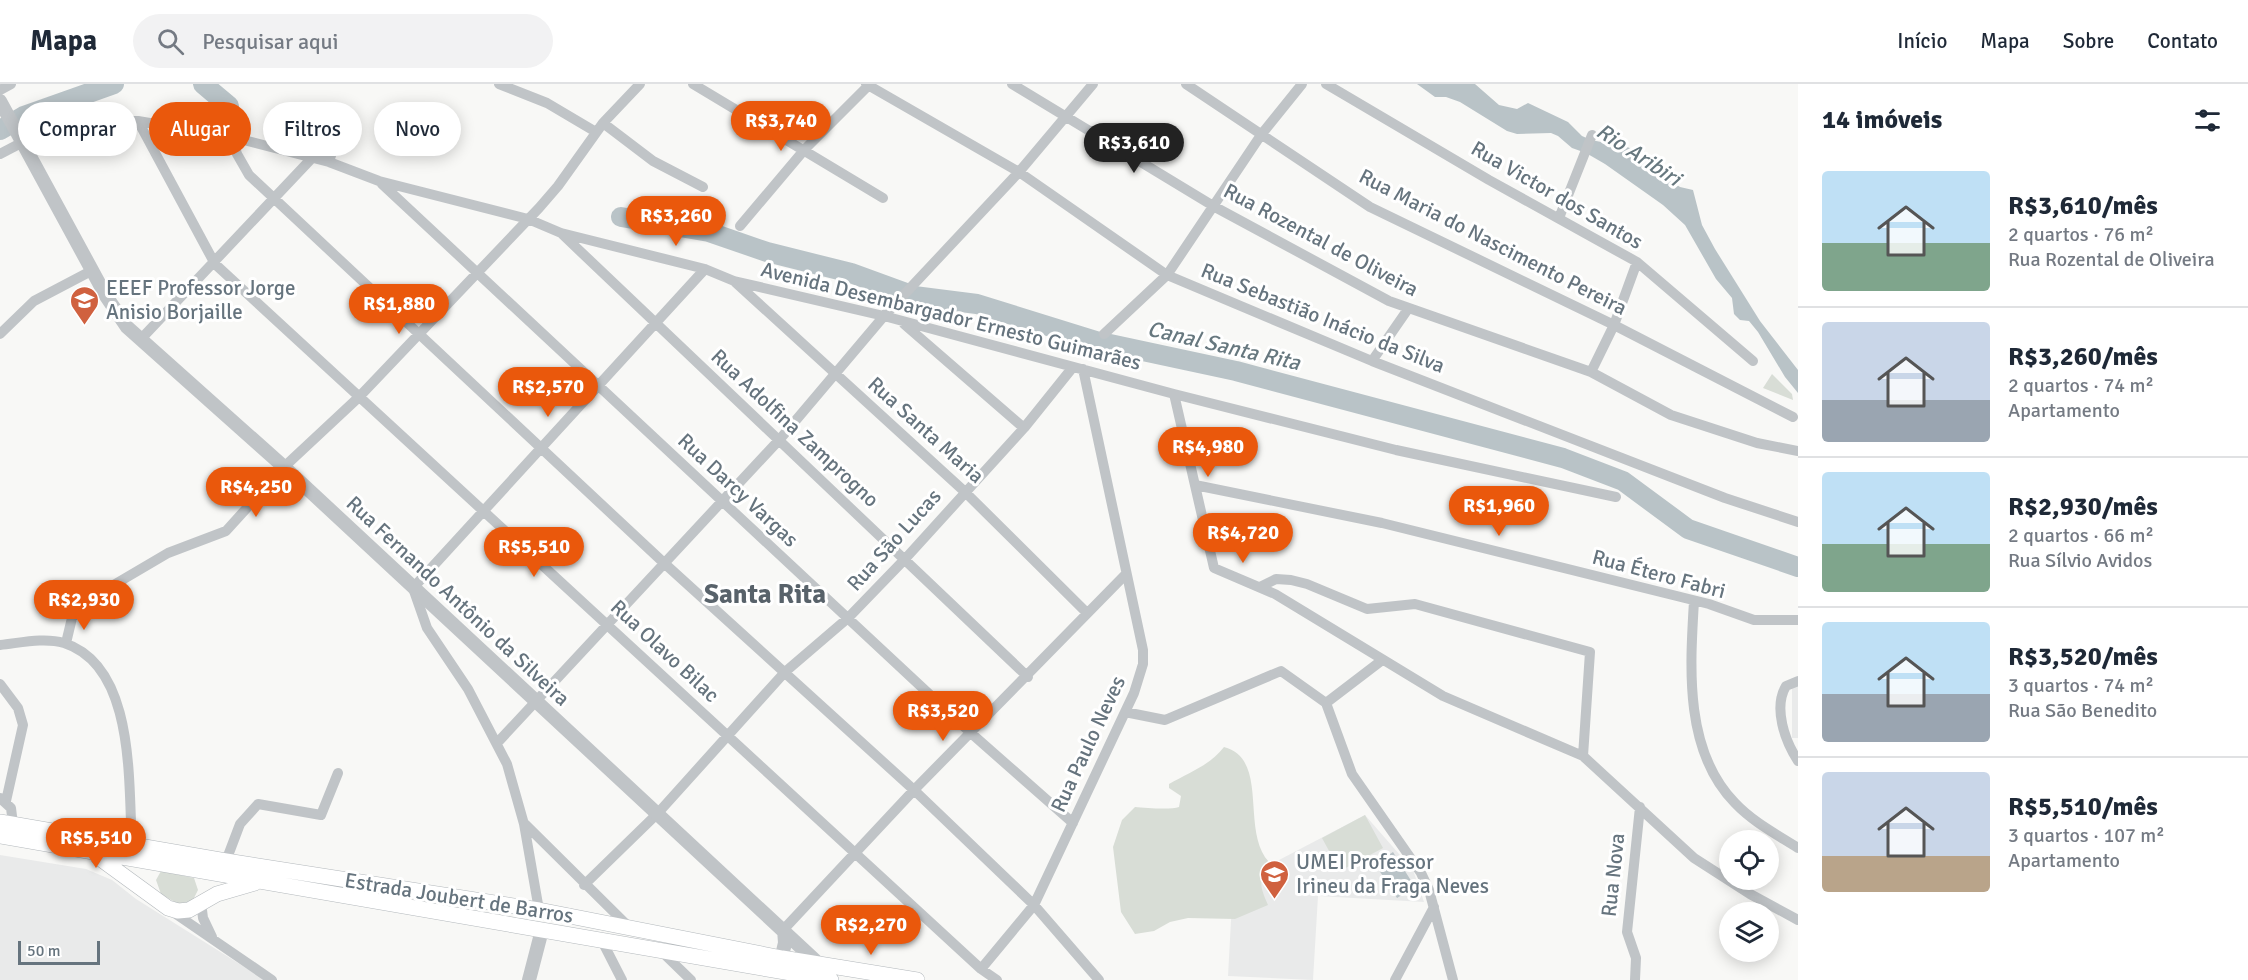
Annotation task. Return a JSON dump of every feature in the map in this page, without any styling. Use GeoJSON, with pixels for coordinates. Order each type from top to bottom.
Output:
{"type":"FeatureCollection","features":[{"type":"Feature","properties":{"kind":"main road","name":"Estrada Joubert de Barros"},"geometry":{"type":"LineString","coordinates":[[7,823],[630,927],[780,964],[831,980]]}},
{"type":"Feature","properties":{"kind":"main road","name":"Estrada Joubert de Barros"},"geometry":{"type":"LineString","coordinates":[[0,836],[659,950],[780,964],[820,965],[917,980]]}},
{"type":"Feature","properties":{"kind":"main road"},"geometry":{"type":"LineString","coordinates":[[78,850],[113,866],[168,908],[184,911],[228,890],[264,882]]}},
{"type":"Feature","properties":{"kind":"main road"},"geometry":{"type":"LineString","coordinates":[[183,854],[197,871],[202,883],[201,902]]}},
{"type":"Feature","properties":{"kind":"street"},"geometry":{"type":"LineString","coordinates":[[0,90],[12,84]]}},
{"type":"Feature","properties":{"kind":"street"},"geometry":{"type":"LineString","coordinates":[[499,84],[599,127],[653,161],[703,186]]}},
{"type":"Feature","properties":{"kind":"street"},"geometry":{"type":"LineString","coordinates":[[66,643],[72,618],[84,603],[168,553],[226,531],[284,467],[359,397],[528,219],[558,186],[599,127],[640,84]]}},
{"type":"Feature","properties":{"kind":"street"},"geometry":{"type":"LineString","coordinates":[[693,84],[806,149],[883,198]]}},
{"type":"Feature","properties":{"kind":"street","name":"Rua Rozental de Oliveira"},"geometry":{"type":"LineString","coordinates":[[1012,84],[1215,207],[1408,309],[1591,372],[1671,415],[1757,442],[1798,451]]}},
{"type":"Feature","properties":{"kind":"street"},"geometry":{"type":"LineString","coordinates":[[498,742],[534,700],[780,439],[884,316],[1019,172],[1093,84]]}},
{"type":"Feature","properties":{"kind":"street","name":"Rua Maria do Nascimento Pereira"},"geometry":{"type":"LineString","coordinates":[[1186,84],[1370,207],[1614,325],[1793,417]]}},
{"type":"Feature","properties":{"kind":"street"},"geometry":{"type":"LineString","coordinates":[[1104,334],[1167,275],[1215,207],[1261,135],[1302,84]]}},
{"type":"Feature","properties":{"kind":"street","name":"Rua Victor dos Santos"},"geometry":{"type":"LineString","coordinates":[[1326,84],[1637,262],[1753,361]]}},
{"type":"Feature","properties":{"kind":"street"},"geometry":{"type":"LineString","coordinates":[[740,226],[806,149],[868,85]]}},
{"type":"Feature","properties":{"kind":"street","name":"Rua Sebastião Inácio da Silva"},"geometry":{"type":"LineString","coordinates":[[868,85],[1019,172],[1167,275],[1372,361],[1725,498],[1798,522]]}},
{"type":"Feature","properties":{"kind":"street","name":"Rua Fernando Antônio da Silveira"},"geometry":{"type":"LineString","coordinates":[[2,105],[18,133]]}},
{"type":"Feature","properties":{"kind":"street","name":"Avenida Desembargador Ernesto Guimarães"},"geometry":{"type":"LineString","coordinates":[[138,121],[149,123]]}},
{"type":"Feature","properties":{"kind":"street","name":"Rua Olavo Bilac"},"geometry":{"type":"LineString","coordinates":[[138,121],[215,264],[482,512],[981,969],[996,980]]}},
{"type":"Feature","properties":{"kind":"street"},"geometry":{"type":"LineString","coordinates":[[1559,218],[1592,135]]}},
{"type":"Feature","properties":{"kind":"street","name":"Avenida Desembargador Ernesto Guimarães"},"geometry":{"type":"LineString","coordinates":[[251,142],[329,162],[379,181],[528,219],[561,233],[705,269],[734,281],[884,316],[1174,394],[1396,450],[1616,497]]}},
{"type":"Feature","properties":{"kind":"street","name":"Avenida Desembargador Ernesto Guimarães"},"geometry":{"type":"LineString","coordinates":[[0,154],[18,145]]}},
{"type":"Feature","properties":{"kind":"street","name":"Rua Fernando Antônio da Silveira"},"geometry":{"type":"LineString","coordinates":[[31,156],[117,312],[141,339],[284,467],[784,929],[820,965]]}},
{"type":"Feature","properties":{"kind":"street"},"geometry":{"type":"LineString","coordinates":[[239,156],[242,166],[274,198],[419,335],[542,447],[664,563],[914,790],[1034,905],[1099,980]]}},
{"type":"Feature","properties":{"kind":"street"},"geometry":{"type":"LineString","coordinates":[[329,162],[331,156]]}},
{"type":"Feature","properties":{"kind":"street"},"geometry":{"type":"LineString","coordinates":[[141,339],[215,264],[312,158]]}},
{"type":"Feature","properties":{"kind":"street","name":"Rua Darcy Vargas"},"geometry":{"type":"LineString","coordinates":[[379,181],[720,501],[972,734],[1073,823]]}},
{"type":"Feature","properties":{"kind":"street","name":"Rua Adolfina Zamprogno"},"geometry":{"type":"LineString","coordinates":[[561,233],[654,324],[780,439],[1028,677]]}},
{"type":"Feature","properties":{"kind":"street"},"geometry":{"type":"LineString","coordinates":[[1591,372],[1614,325],[1637,262]]}},
{"type":"Feature","properties":{"kind":"street"},"geometry":{"type":"LineString","coordinates":[[539,910],[524,824],[512,778],[498,742],[465,684],[428,628],[413,588],[705,269]]}},
{"type":"Feature","properties":{"kind":"street"},"geometry":{"type":"LineString","coordinates":[[0,334],[34,301],[93,270]]}},
{"type":"Feature","properties":{"kind":"street","name":"Rua Santa Maria"},"geometry":{"type":"LineString","coordinates":[[734,281],[964,491],[1087,613]]}},
{"type":"Feature","properties":{"kind":"street"},"geometry":{"type":"LineString","coordinates":[[1372,361],[1408,309]]}},
{"type":"Feature","properties":{"kind":"street"},"geometry":{"type":"LineString","coordinates":[[901,321],[1024,428]]}},
{"type":"Feature","properties":{"kind":"street","name":"Rua São Lucas"},"geometry":{"type":"LineString","coordinates":[[584,885],[658,813],[785,672],[848,618],[905,559],[964,491],[1078,368]]}},
{"type":"Feature","properties":{"kind":"street","name":"Rua Paulo Neves"},"geometry":{"type":"LineString","coordinates":[[981,969],[1034,905],[1140,677],[1143,657],[1078,368]]}},
{"type":"Feature","properties":{"kind":"street"},"geometry":{"type":"LineString","coordinates":[[1174,394],[1214,568],[1260,586],[1381,661],[1443,696],[1583,756],[1694,858],[1750,894],[1798,920]]}},
{"type":"Feature","properties":{"kind":"street","name":"Rua Étero Fabri"},"geometry":{"type":"LineString","coordinates":[[1195,485],[1382,523],[1694,601],[1754,620],[1798,620]]}},
{"type":"Feature","properties":{"kind":"street"},"geometry":{"type":"LineString","coordinates":[[780,964],[785,944],[784,929],[914,790],[1028,677],[1125,574]]}},
{"type":"Feature","properties":{"kind":"street"},"geometry":{"type":"LineString","coordinates":[[1260,586],[1276,579],[1291,580],[1307,584],[1367,609],[1415,604],[1590,652],[1583,756]]}},
{"type":"Feature","properties":{"kind":"street"},"geometry":{"type":"LineString","coordinates":[[1694,601],[1691,686],[1705,752],[1718,781],[1733,802],[1754,821],[1798,848]]}},
{"type":"Feature","properties":{"kind":"street"},"geometry":{"type":"LineString","coordinates":[[0,645],[36,641],[66,643],[97,665],[119,710],[126,750],[132,844]]}},
{"type":"Feature","properties":{"kind":"street"},"geometry":{"type":"LineString","coordinates":[[1326,703],[1381,661]]}},
{"type":"Feature","properties":{"kind":"street"},"geometry":{"type":"LineString","coordinates":[[1125,712],[1166,720],[1281,670],[1326,703],[1353,774],[1421,873],[1434,907],[1453,980]]}},
{"type":"Feature","properties":{"kind":"street"},"geometry":{"type":"LineString","coordinates":[[1798,681],[1786,686],[1780,698],[1786,743],[1798,761]]}},
{"type":"Feature","properties":{"kind":"street"},"geometry":{"type":"LineString","coordinates":[[0,684],[18,708],[23,725],[3,800],[12,811],[7,823]]}},
{"type":"Feature","properties":{"kind":"street"},"geometry":{"type":"LineString","coordinates":[[226,861],[240,824],[258,804],[321,815],[338,773]]}},
{"type":"Feature","properties":{"kind":"street","name":"Rua Nova"},"geometry":{"type":"LineString","coordinates":[[1635,980],[1636,958],[1627,932],[1640,807]]}},
{"type":"Feature","properties":{"kind":"street"},"geometry":{"type":"LineString","coordinates":[[524,824],[584,885],[630,927]]}},
{"type":"Feature","properties":{"kind":"street"},"geometry":{"type":"LineString","coordinates":[[201,902],[205,926],[216,942]]}},
{"type":"Feature","properties":{"kind":"street"},"geometry":{"type":"LineString","coordinates":[[1395,980],[1434,907]]}},
{"type":"Feature","properties":{"kind":"street"},"geometry":{"type":"LineString","coordinates":[[168,908],[272,980]]}},
{"type":"Feature","properties":{"kind":"street"},"geometry":{"type":"LineString","coordinates":[[529,980],[542,930]]}},
{"type":"Feature","properties":{"kind":"street"},"geometry":{"type":"LineString","coordinates":[[601,939],[622,980]]}},
{"type":"Feature","properties":{"kind":"street"},"geometry":{"type":"LineString","coordinates":[[659,950],[691,980]]}},
{"type":"Feature","properties":{"kind":"shaded area"},"geometry":{"type":"Polygon","coordinates":[[[1772,374],[1792,394],[1793,400],[1763,388],[1772,374]]]}},
{"type":"Feature","properties":{"kind":"shaded area"},"geometry":{"type":"Polygon","coordinates":[[[1792,685],[1798,685],[1798,738],[1792,738],[1792,685]]]}},
{"type":"Feature","properties":{"kind":"shaded area"},"geometry":{"type":"Polygon","coordinates":[[[1224,747],[1238,754],[1251,780],[1256,833],[1261,849],[1269,862],[1261,883],[1268,905],[1235,919],[1188,918],[1170,922],[1154,931],[1135,934],[1121,912],[1113,847],[1122,820],[1135,807],[1164,809],[1179,807],[1181,796],[1169,788],[1169,784],[1205,764],[1224,747]]]}},
{"type":"Feature","properties":{"kind":"shaded area","name":"UMEI Professor Irineu da Fraga Neves"},"geometry":{"type":"Polygon","coordinates":[[[1365,815],[1413,870],[1424,902],[1318,896],[1313,980],[1228,976],[1233,884],[1365,815]]]}},
{"type":"Feature","properties":{"kind":"shaded area"},"geometry":{"type":"Polygon","coordinates":[[[1365,815],[1383,848],[1340,871],[1322,838],[1365,815]]]}},
{"type":"Feature","properties":{"kind":"shaded area"},"geometry":{"type":"Polygon","coordinates":[[[0,855],[86,869],[112,880],[136,899],[265,980],[0,980],[0,855]]]}},
{"type":"Feature","properties":{"kind":"shaded area"},"geometry":{"type":"Polygon","coordinates":[[[161,871],[194,878],[198,890],[193,900],[180,905],[161,894],[156,880],[161,871]]]}},
{"type":"Feature","properties":{"kind":"water","name":"Rio Aribiri"},"geometry":{"type":"Polygon","coordinates":[[[1417,84],[1475,84],[1499,105],[1517,109],[1528,103],[1568,122],[1582,136],[1591,140],[1638,151],[1653,169],[1680,187],[1693,190],[1702,225],[1715,249],[1760,321],[1798,370],[1798,393],[1785,377],[1758,332],[1749,321],[1740,320],[1734,314],[1732,298],[1716,279],[1685,225],[1663,205],[1605,164],[1572,148],[1558,136],[1551,133],[1517,134],[1507,131],[1460,102],[1446,97],[1435,97],[1417,84]]]}},
{"type":"Feature","properties":{"kind":"water"},"geometry":{"type":"Polygon","coordinates":[[[1393,852],[1415,887],[1397,898],[1375,864],[1393,852]]]}},
{"type":"Feature","properties":{"kind":"waterway","name":"Rio Aribiri"},"geometry":{"type":"LineString","coordinates":[[0,130],[24,116],[114,84]]}},
{"type":"Feature","properties":{"kind":"waterway","name":"Canal Santa Rita"},"geometry":{"type":"LineString","coordinates":[[203,84],[224,102]]}},
{"type":"Feature","properties":{"kind":"waterway","name":"Canal Santa Rita"},"geometry":{"type":"LineString","coordinates":[[621,217],[709,232],[767,252],[851,273],[914,296],[977,304],[1096,341],[1236,371],[1563,458],[1623,481],[1688,529],[1798,567]]}},
{"type":"Feature","properties":{"kind":"place","name":"EEEF Professor Jorge Anisio Borjaille"},"geometry":{"type":"Point","coordinates":[85,326]}},
{"type":"Feature","properties":{"kind":"place","name":"UMEI Professor Irineu da Fraga Neves"},"geometry":{"type":"Point","coordinates":[1275,900]}},
{"type":"Feature","properties":{"kind":"district","name":"Santa Rita"},"geometry":{"type":"Point","coordinates":[765,594]}}]}
